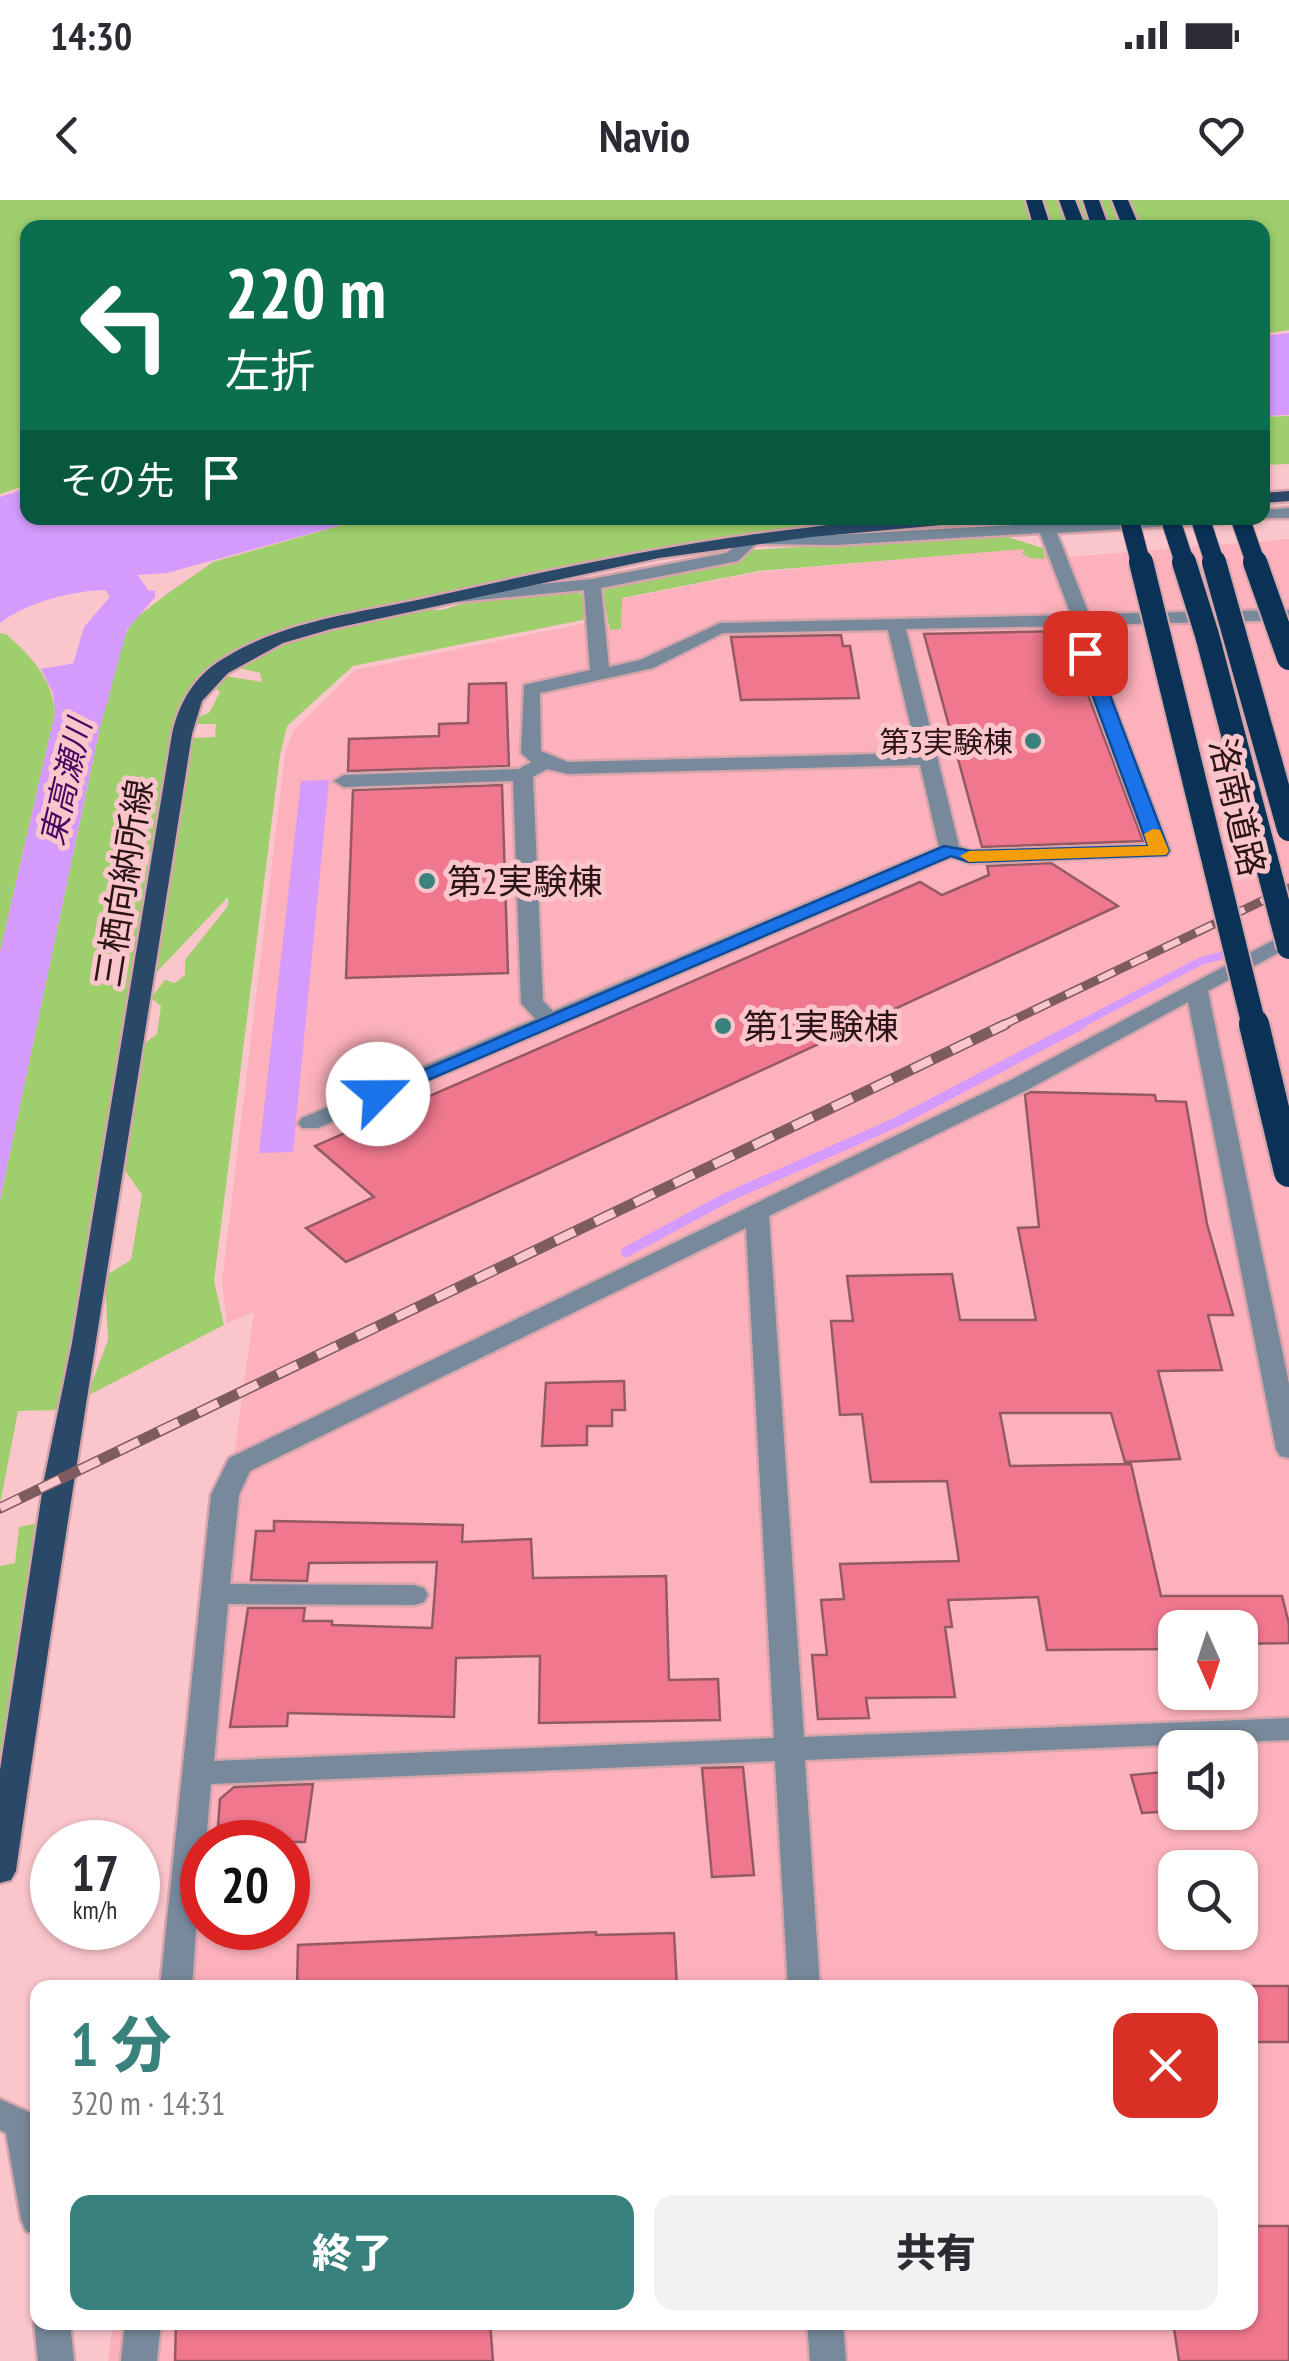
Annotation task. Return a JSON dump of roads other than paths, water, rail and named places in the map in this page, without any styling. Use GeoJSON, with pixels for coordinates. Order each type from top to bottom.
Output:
{"type":"FeatureCollection","features":[{"type":"Feature","properties":{"kind":"highway","name":"洛南道路"},"geometry":{"type":"LineString","coordinates":[[1130,525],[1161,637],[1289,1172]]}},
{"type":"Feature","properties":{"kind":"highway"},"geometry":{"type":"LineString","coordinates":[[1172,525],[1212,652],[1283,945]]}},
{"type":"Feature","properties":{"kind":"highway"},"geometry":{"type":"LineString","coordinates":[[1202,525],[1289,829]]}},
{"type":"Feature","properties":{"kind":"highway"},"geometry":{"type":"LineString","coordinates":[[1242,525],[1289,658]]}},
{"type":"Feature","properties":{"kind":"main road","name":"三栖向納所線"},"geometry":{"type":"LineString","coordinates":[[0,1871],[58,1480],[84,1344],[188,708],[202,684],[221,668],[269,643],[450,598],[606,563],[752,539],[892,525]]}},
{"type":"Feature","properties":{"kind":"street"},"geometry":{"type":"LineString","coordinates":[[450,598],[592,584],[732,557],[752,539],[835,540],[1100,525]]}},
{"type":"Feature","properties":{"kind":"street"},"geometry":{"type":"LineString","coordinates":[[310,1123],[950,850],[969,856],[1160,851],[1047,528]]}},
{"type":"Feature","properties":{"kind":"street"},"geometry":{"type":"LineString","coordinates":[[592,584],[600,675]]}},
{"type":"Feature","properties":{"kind":"street"},"geometry":{"type":"LineString","coordinates":[[927,759],[568,768],[544,762],[531,752],[530,689],[646,664],[720,628],[1289,615]]}},
{"type":"Feature","properties":{"kind":"street"},"geometry":{"type":"LineString","coordinates":[[896,624],[950,850]]}},
{"type":"Feature","properties":{"kind":"street"},"geometry":{"type":"LineString","coordinates":[[344,781],[523,775],[544,762]]}},
{"type":"Feature","properties":{"kind":"street"},"geometry":{"type":"LineString","coordinates":[[523,775],[532,1003],[549,1020]]}},
{"type":"Feature","properties":{"kind":"street"},"geometry":{"type":"LineString","coordinates":[[177,1980],[225,1494],[238,1464],[1020,1085],[1198,991],[1248,960],[1283,945]]}},
{"type":"Feature","properties":{"kind":"street"},"geometry":{"type":"LineString","coordinates":[[1198,991],[1289,1449]]}},
{"type":"Feature","properties":{"kind":"street"},"geometry":{"type":"LineString","coordinates":[[757,1213],[804,1980]]}},
{"type":"Feature","properties":{"kind":"street"},"geometry":{"type":"LineString","coordinates":[[215,1594],[414,1595]]}},
{"type":"Feature","properties":{"kind":"street"},"geometry":{"type":"LineString","coordinates":[[197,1773],[1289,1729]]}},
{"type":"Feature","properties":{"kind":"street"},"geometry":{"type":"LineString","coordinates":[[0,2114],[21,2124],[30,2175]]}},
{"type":"Feature","properties":{"kind":"street"},"geometry":{"type":"LineString","coordinates":[[53,2330],[56,2361]]}},
{"type":"Feature","properties":{"kind":"street"},"geometry":{"type":"LineString","coordinates":[[139,2361],[142,2330]]}},
{"type":"Feature","properties":{"kind":"street"},"geometry":{"type":"LineString","coordinates":[[826,2330],[828,2361]]}},
{"type":"Feature","properties":{"kind":"water"},"geometry":{"type":"Polygon","coordinates":[[[1289,333],[1289,415],[1270,416],[1270,335],[1289,333]]]}},
{"type":"Feature","properties":{"kind":"water"},"geometry":{"type":"Polygon","coordinates":[[[20,490],[20,525],[342,525],[167,573],[137,575],[140,589],[155,591],[155,598],[129,602],[106,590],[79,593],[50,599],[0,623],[0,497],[20,490]]]}},
{"type":"Feature","properties":{"kind":"water"},"geometry":{"type":"Polygon","coordinates":[[[115,656],[108,702],[97,715],[100,727],[0,1200],[0,952],[55,713],[53,693],[41,669],[115,656]]]}},
{"type":"Feature","properties":{"kind":"water"},"geometry":{"type":"Polygon","coordinates":[[[329,780],[293,1152],[259,1153],[301,781],[329,780]]]}},
{"type":"Feature","properties":{"kind":"waterway","name":"東高瀬川"},"geometry":{"type":"LineString","coordinates":[[75,735],[106,627],[132,598],[82,525]]}},
{"type":"Feature","properties":{"kind":"waterway"},"geometry":{"type":"LineString","coordinates":[[1077,1026],[1201,961],[1220,956]]}},
{"type":"Feature","properties":{"kind":"waterway"},"geometry":{"type":"LineString","coordinates":[[626,1252],[728,1197],[897,1122],[1082,1024]]}},
{"type":"Feature","properties":{"kind":"railway"},"geometry":{"type":"LineString","coordinates":[[1001,1026],[1289,888]]}},
{"type":"Feature","properties":{"kind":"railway"},"geometry":{"type":"LineString","coordinates":[[0,1508],[1006,1024]]}},
{"type":"Feature","properties":{"kind":"place","name":"第3実験棟"},"geometry":{"type":"Point","coordinates":[1033,741]}},
{"type":"Feature","properties":{"kind":"place","name":"第2実験棟"},"geometry":{"type":"Point","coordinates":[427,881]}},
{"type":"Feature","properties":{"kind":"place","name":"第1実験棟"},"geometry":{"type":"Point","coordinates":[723,1026]}}]}
